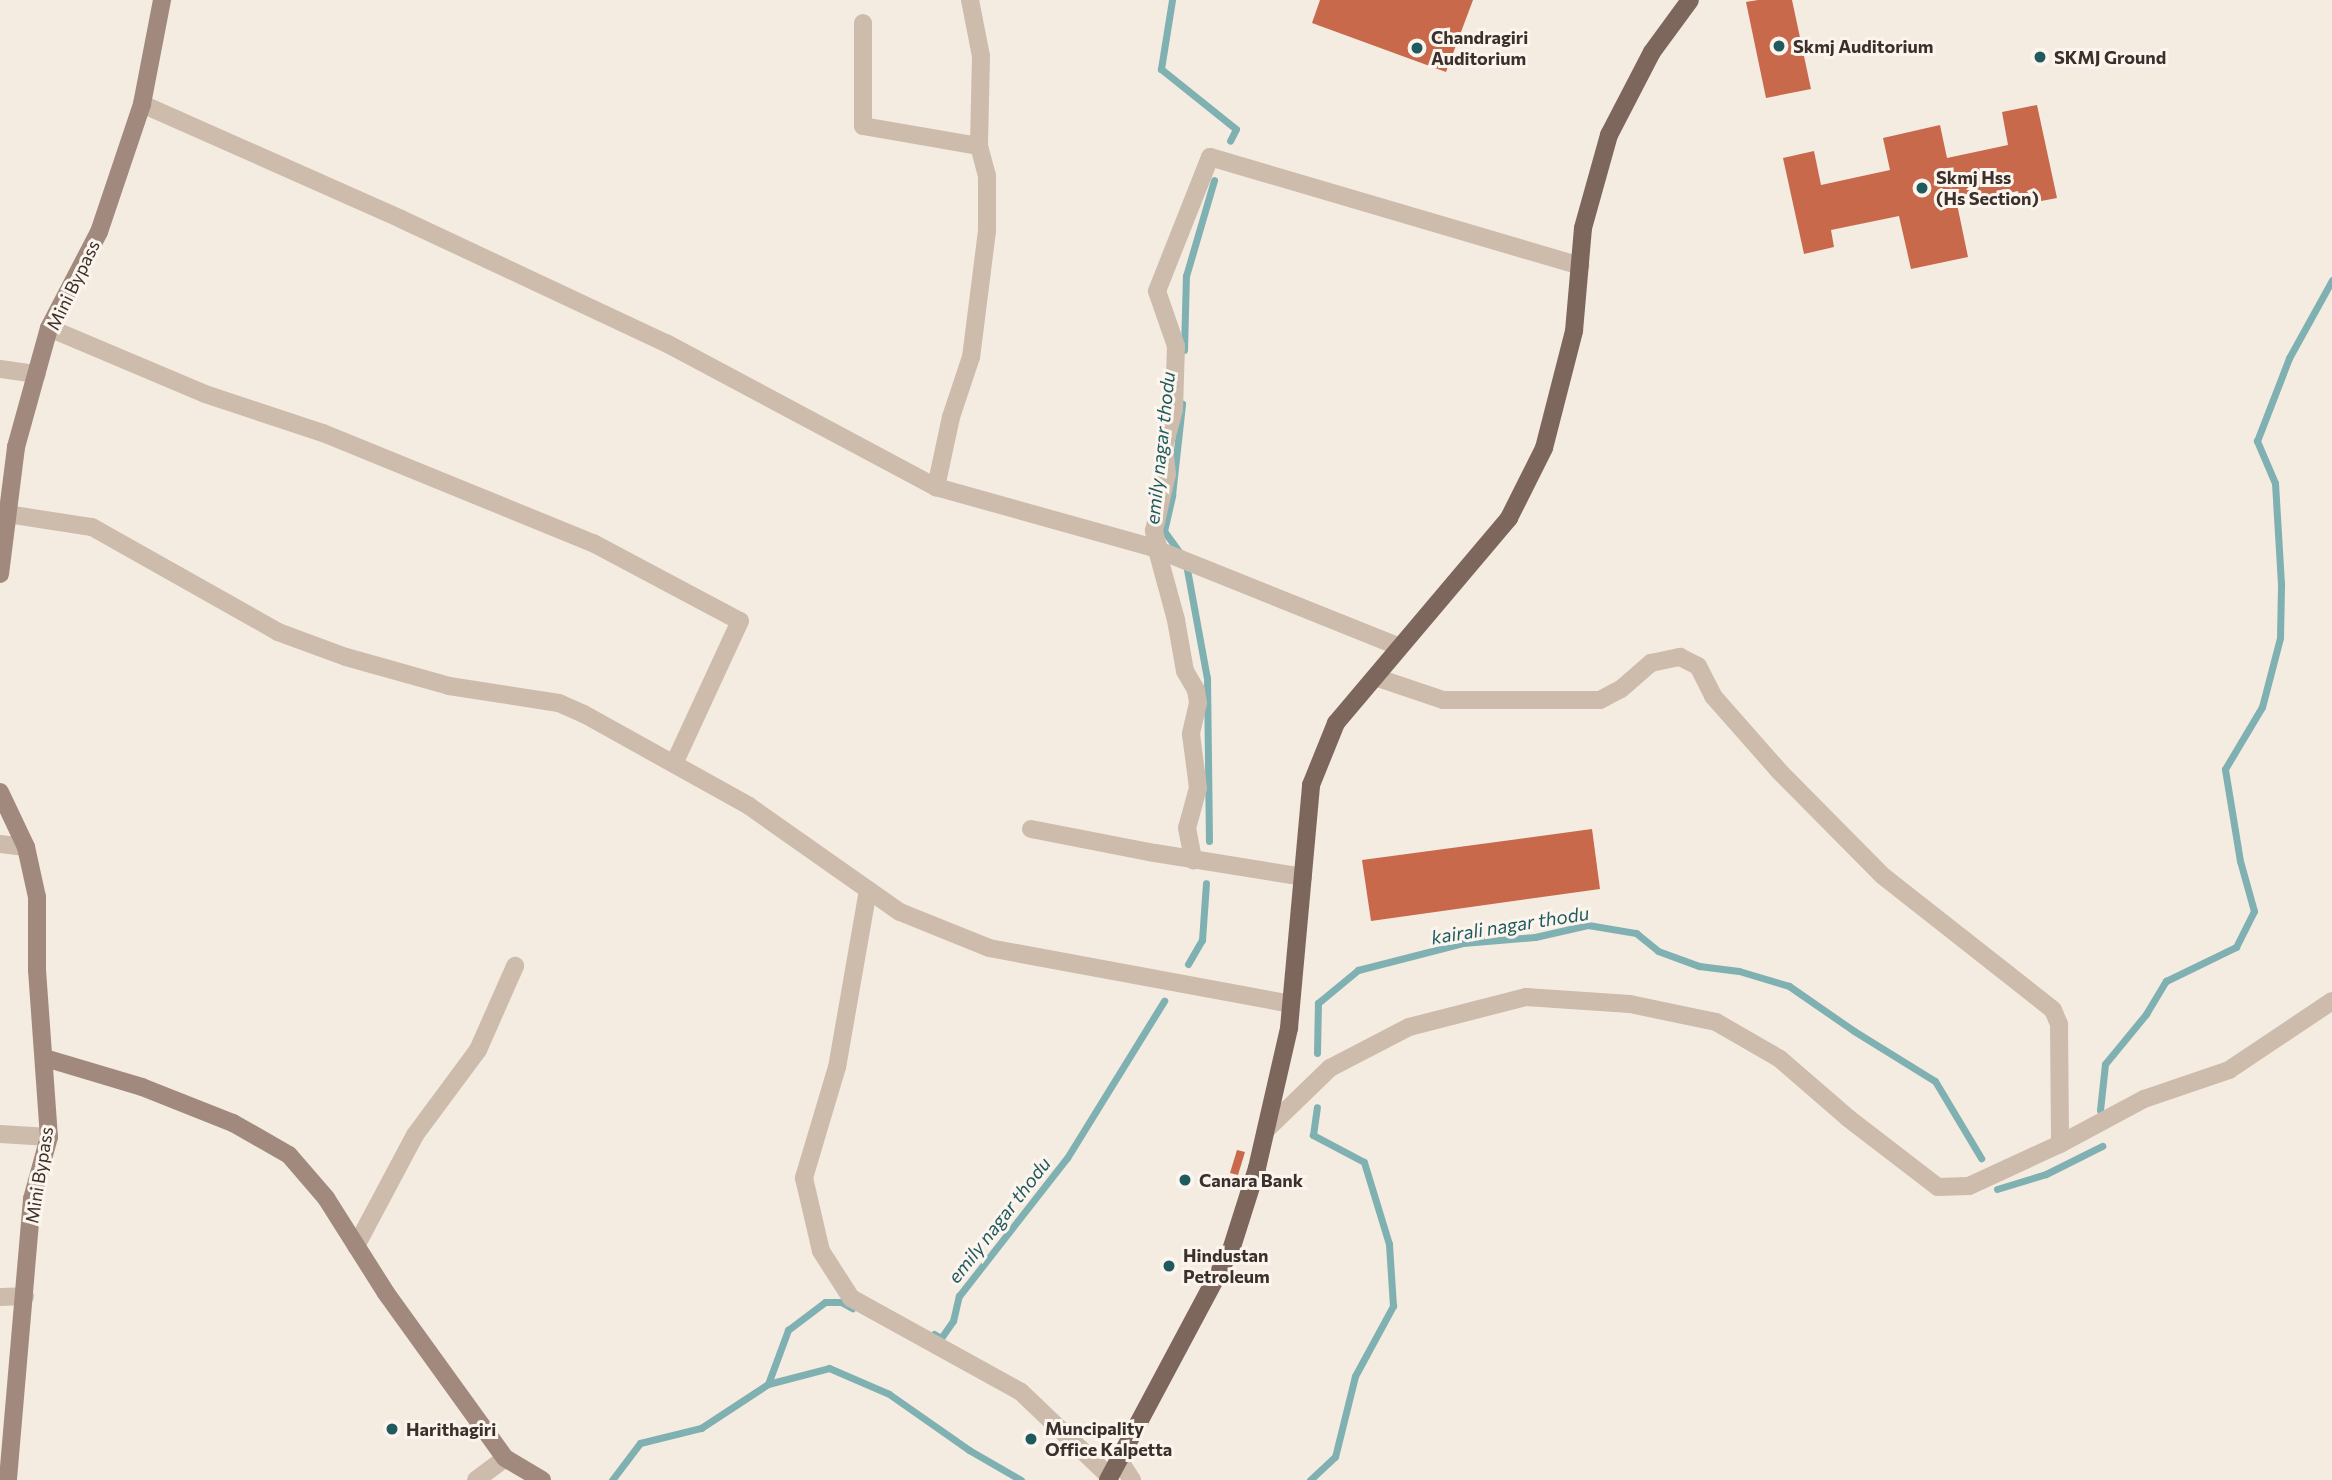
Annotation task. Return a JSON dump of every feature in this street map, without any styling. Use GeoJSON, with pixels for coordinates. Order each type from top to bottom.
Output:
{"type":"FeatureCollection","features":[{"type":"Feature","properties":{"kind":"main road","name":"Mini Bypass"},"geometry":{"type":"LineString","coordinates":[[0,574],[4,513],[16,447],[50,328],[99,232],[142,104],[162,0]]}},
{"type":"Feature","properties":{"kind":"main road"},"geometry":{"type":"LineString","coordinates":[[1109,1478],[1231,1250],[1267,1129],[1292,1004],[1311,785],[1336,723],[1509,518],[1544,448],[1574,331],[1583,228],[1609,135],[1652,52],[1690,0]]}},
{"type":"Feature","properties":{"kind":"main road","name":"Mini Bypass"},"geometry":{"type":"LineString","coordinates":[[0,792],[26,847],[37,897],[37,970],[49,1137],[32,1199],[8,1480]]}},
{"type":"Feature","properties":{"kind":"main road"},"geometry":{"type":"LineString","coordinates":[[45,1058],[155,1092],[233,1123],[289,1155],[326,1198],[430,1356],[505,1458],[542,1480]]}},
{"type":"Feature","properties":{"kind":"street"},"geometry":{"type":"LineString","coordinates":[[936,487],[951,417],[971,357],[987,231],[987,176],[979,146],[981,55],[970,0]]}},
{"type":"Feature","properties":{"kind":"street"},"geometry":{"type":"LineString","coordinates":[[863,23],[863,127],[979,146]]}},
{"type":"Feature","properties":{"kind":"street"},"geometry":{"type":"LineString","coordinates":[[142,104],[666,343],[936,487],[1158,550],[1401,647]]}},
{"type":"Feature","properties":{"kind":"street"},"geometry":{"type":"LineString","coordinates":[[1194,860],[1187,828],[1198,788],[1191,734],[1198,703],[1196,690],[1185,671],[1176,620],[1154,531],[1167,474],[1164,447],[1174,409],[1176,346],[1157,290],[1210,157],[1580,266]]}},
{"type":"Feature","properties":{"kind":"street"},"geometry":{"type":"LineString","coordinates":[[50,328],[205,394],[323,433],[593,543],[740,621],[674,764]]}},
{"type":"Feature","properties":{"kind":"street"},"geometry":{"type":"LineString","coordinates":[[0,369],[37,374]]}},
{"type":"Feature","properties":{"kind":"street"},"geometry":{"type":"LineString","coordinates":[[4,513],[92,527],[278,632],[346,657],[449,686],[558,703],[749,806],[900,912],[989,948],[1292,1004]]}},
{"type":"Feature","properties":{"kind":"street"},"geometry":{"type":"LineString","coordinates":[[1375,677],[1443,700],[1600,699],[1620,689],[1651,663],[1680,657],[1698,666],[1713,696],[1771,763],[1883,876],[2053,1010],[2059,1024],[2060,1144]]}},
{"type":"Feature","properties":{"kind":"street"},"geometry":{"type":"LineString","coordinates":[[1031,829],[1194,860],[1303,877]]}},
{"type":"Feature","properties":{"kind":"street"},"geometry":{"type":"LineString","coordinates":[[0,845],[26,847]]}},
{"type":"Feature","properties":{"kind":"street"},"geometry":{"type":"LineString","coordinates":[[868,890],[837,1067],[804,1178],[821,1251],[851,1298],[1021,1392],[1109,1478]]}},
{"type":"Feature","properties":{"kind":"street"},"geometry":{"type":"LineString","coordinates":[[356,1246],[415,1135],[478,1049],[515,966]]}},
{"type":"Feature","properties":{"kind":"street"},"geometry":{"type":"LineString","coordinates":[[1267,1129],[1330,1068],[1409,1027],[1526,997],[1630,1004],[1716,1022],[1780,1059],[1848,1118],[1938,1186],[1969,1186],[2060,1144],[2144,1099],[2229,1070],[2332,1001]]}},
{"type":"Feature","properties":{"kind":"street"},"geometry":{"type":"LineString","coordinates":[[0,1134],[49,1137]]}},
{"type":"Feature","properties":{"kind":"street"},"geometry":{"type":"LineString","coordinates":[[0,1297],[25,1296]]}},
{"type":"Feature","properties":{"kind":"street"},"geometry":{"type":"LineString","coordinates":[[475,1480],[505,1458]]}},
{"type":"Feature","properties":{"kind":"street"},"geometry":{"type":"LineString","coordinates":[[1119,1460],[1132,1480]]}},
{"type":"Feature","properties":{"kind":"building","name":"Chandragiri Auditorium"},"geometry":{"type":"Polygon","coordinates":[[[1320,0],[1473,0],[1446,72],[1312,23],[1320,0]]]}},
{"type":"Feature","properties":{"kind":"building","name":"Skmj Auditorium"},"geometry":{"type":"Polygon","coordinates":[[[1792,0],[1811,89],[1766,98],[1746,2],[1792,0]]]}},
{"type":"Feature","properties":{"kind":"building","name":"Skmj Hss (Hs Section)"},"geometry":{"type":"Polygon","coordinates":[[[2037,105],[2057,198],[2021,205],[2018,191],[1957,204],[1968,257],[1911,269],[1899,216],[1831,230],[1834,247],[1804,254],[1783,158],[1814,151],[1821,185],[1890,170],[1883,138],[1940,125],[1947,158],[2008,145],[2002,112],[2037,105]]]}},
{"type":"Feature","properties":{"kind":"building"},"geometry":{"type":"Polygon","coordinates":[[[1592,829],[1600,889],[1371,921],[1362,860],[1592,829]]]}},
{"type":"Feature","properties":{"kind":"building"},"geometry":{"type":"Polygon","coordinates":[[[1237,1150],[1245,1152],[1238,1175],[1230,1173],[1237,1150]]]}},
{"type":"Feature","properties":{"kind":"waterway","name":"emily nagar thodu"},"geometry":{"type":"LineString","coordinates":[[1172,0],[1161,69],[1236,129],[1230,141]]}},
{"type":"Feature","properties":{"kind":"waterway","name":"emily nagar thodu"},"geometry":{"type":"LineString","coordinates":[[1184,350],[1186,276],[1214,180]]}},
{"type":"Feature","properties":{"kind":"waterway","name":"kairali nagar thodu"},"geometry":{"type":"LineString","coordinates":[[2100,1110],[2105,1064],[2146,1014],[2166,981],[2236,947],[2254,911],[2240,861],[2225,769],[2262,707],[2280,638],[2281,584],[2275,483],[2257,441],[2289,358],[2332,280]]}},
{"type":"Feature","properties":{"kind":"waterway","name":"emily nagar thodu"},"geometry":{"type":"LineString","coordinates":[[1180,553],[1164,531],[1172,495],[1182,404]]}},
{"type":"Feature","properties":{"kind":"waterway","name":"emily nagar thodu"},"geometry":{"type":"LineString","coordinates":[[1186,564],[1207,678],[1209,841]]}},
{"type":"Feature","properties":{"kind":"waterway","name":"emily nagar thodu"},"geometry":{"type":"LineString","coordinates":[[1188,964],[1202,940],[1206,883]]}},
{"type":"Feature","properties":{"kind":"waterway","name":"kairali nagar thodu"},"geometry":{"type":"LineString","coordinates":[[1317,1053],[1318,1003],[1358,970],[1463,943],[1535,937],[1588,925],[1636,933],[1658,951],[1699,966],[1739,971],[1789,986],[1854,1031],[1935,1081],[1981,1158]]}},
{"type":"Feature","properties":{"kind":"waterway","name":"emily nagar thodu"},"geometry":{"type":"LineString","coordinates":[[934,1334],[941,1338],[953,1321],[959,1296],[1067,1158],[1164,1001]]}},
{"type":"Feature","properties":{"kind":"waterway","name":"kairali nagar thodu"},"geometry":{"type":"LineString","coordinates":[[1310,1480],[1335,1457],[1355,1376],[1393,1306],[1389,1244],[1364,1162],[1313,1135],[1317,1107]]}},
{"type":"Feature","properties":{"kind":"waterway","name":"kairali nagar thodu"},"geometry":{"type":"LineString","coordinates":[[1997,1189],[2046,1174],[2102,1146]]}},
{"type":"Feature","properties":{"kind":"waterway","name":"emily nagar thodu"},"geometry":{"type":"LineString","coordinates":[[768,1384],[788,1330],[825,1302],[841,1302],[852,1308]]}},
{"type":"Feature","properties":{"kind":"waterway"},"geometry":{"type":"LineString","coordinates":[[612,1480],[640,1443],[701,1428],[768,1384],[829,1368],[889,1394],[969,1450],[1021,1480]]}},
{"type":"Feature","properties":{"kind":"place","name":"Skmj Auditorium"},"geometry":{"type":"Point","coordinates":[1779,46]}},
{"type":"Feature","properties":{"kind":"place","name":"Chandragiri Auditorium"},"geometry":{"type":"Point","coordinates":[1417,48]}},
{"type":"Feature","properties":{"kind":"place","name":"SKMJ Ground"},"geometry":{"type":"Point","coordinates":[2040,57]}},
{"type":"Feature","properties":{"kind":"place","name":"Skmj Hss (Hs Section)"},"geometry":{"type":"Point","coordinates":[1922,188]}},
{"type":"Feature","properties":{"kind":"place","name":"Canara Bank"},"geometry":{"type":"Point","coordinates":[1185,1180]}},
{"type":"Feature","properties":{"kind":"place","name":"Hindustan Petroleum"},"geometry":{"type":"Point","coordinates":[1169,1266]}},
{"type":"Feature","properties":{"kind":"place","name":"Harithagiri"},"geometry":{"type":"Point","coordinates":[392,1429]}},
{"type":"Feature","properties":{"kind":"place","name":"Muncipality Office Kalpetta"},"geometry":{"type":"Point","coordinates":[1031,1439]}}]}
